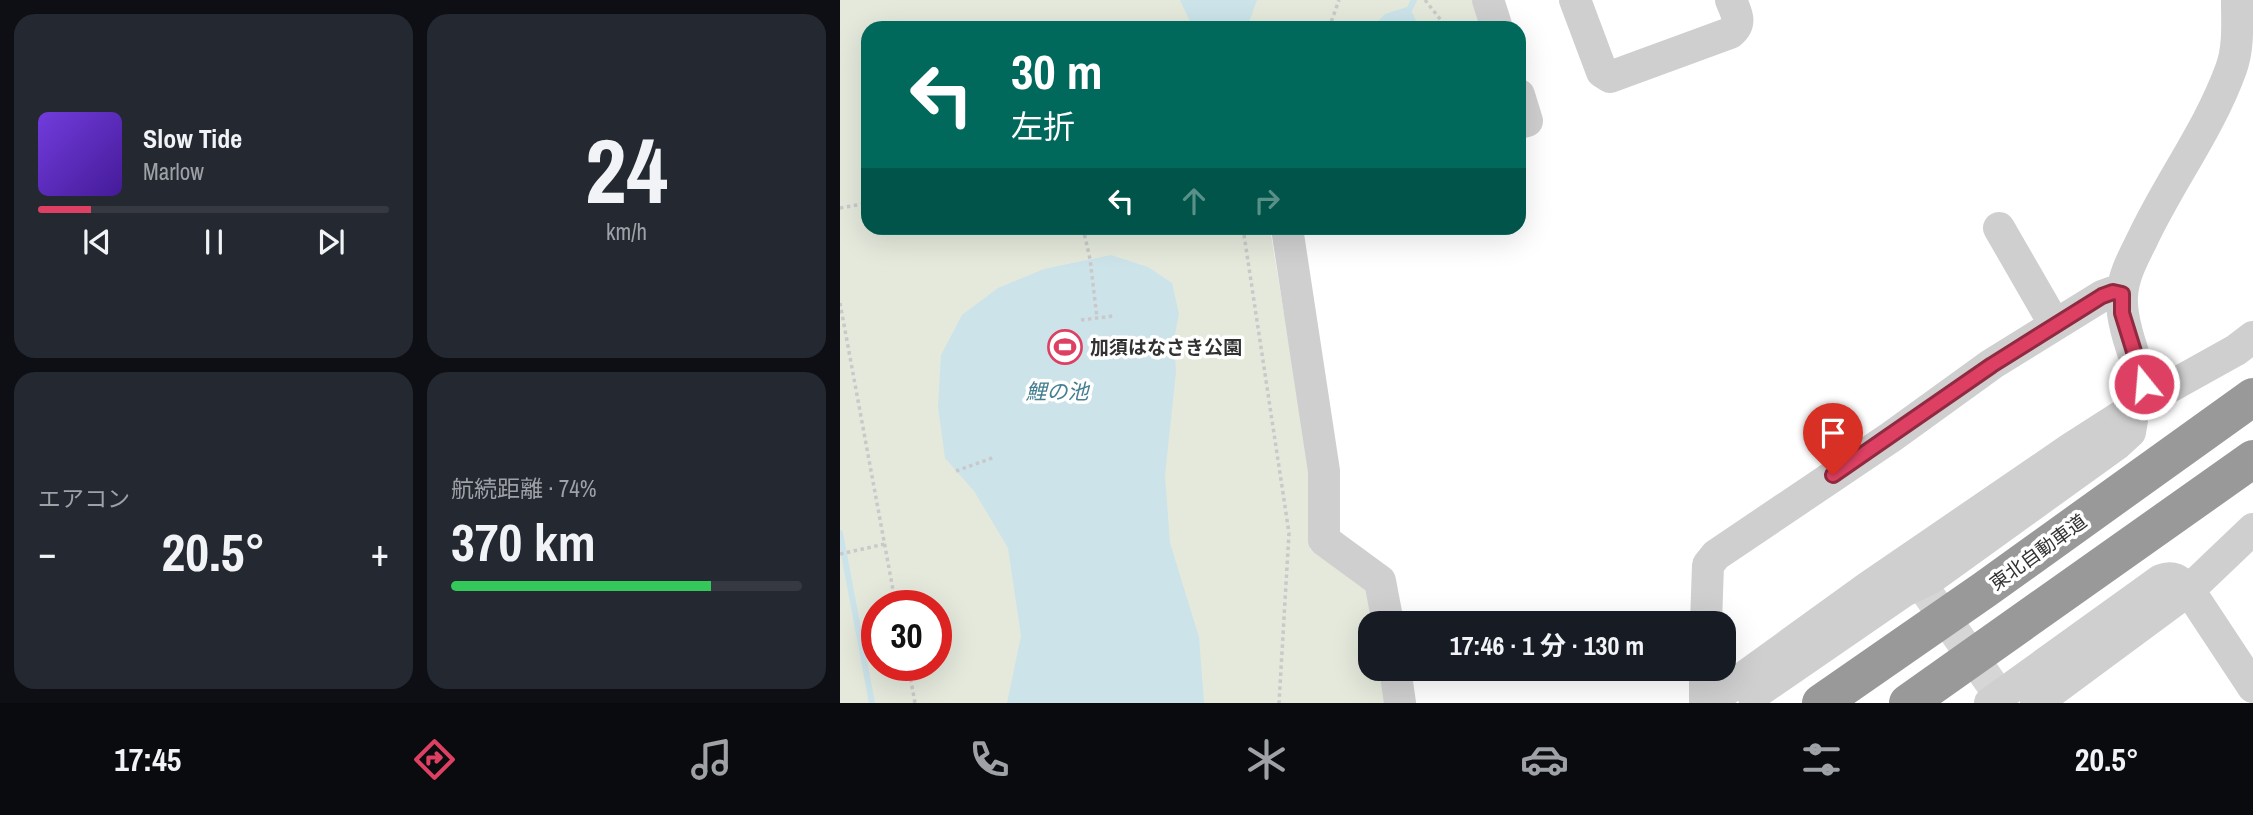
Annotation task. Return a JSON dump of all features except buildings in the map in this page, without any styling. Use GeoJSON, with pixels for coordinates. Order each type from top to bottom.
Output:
{"type":"FeatureCollection","features":[{"type":"Feature","properties":{"kind":"highway","name":"東北自動車道"},"geometry":{"type":"LineString","coordinates":[[1821,703],[2253,397]]}},
{"type":"Feature","properties":{"kind":"highway"},"geometry":{"type":"LineString","coordinates":[[1908,703],[2253,460]]}},
{"type":"Feature","properties":{"kind":"street"},"geometry":{"type":"LineString","coordinates":[[1488,0],[1495,21]]}},
{"type":"Feature","properties":{"kind":"street"},"geometry":{"type":"LineString","coordinates":[[1575,0],[1602,72],[1610,76],[1730,33],[1736,28],[1738,20],[1731,0]]}},
{"type":"Feature","properties":{"kind":"street"},"geometry":{"type":"LineString","coordinates":[[1742,703],[1904,591],[1931,578],[2130,432],[2138,406],[2122,313],[2126,273],[2154,214],[2204,129],[2231,70],[2235,57],[2238,0]]}},
{"type":"Feature","properties":{"kind":"street"},"geometry":{"type":"LineString","coordinates":[[1999,228],[2054,325]]}},
{"type":"Feature","properties":{"kind":"street"},"geometry":{"type":"LineString","coordinates":[[1288,235],[1324,471],[1324,540],[1380,581],[1386,611]]}},
{"type":"Feature","properties":{"kind":"street"},"geometry":{"type":"LineString","coordinates":[[1706,611],[1708,565],[1716,555],[2054,325],[2102,296],[2113,292],[2122,294]]}},
{"type":"Feature","properties":{"kind":"street"},"geometry":{"type":"LineString","coordinates":[[1707,703],[1867,587],[2070,449],[2138,406],[2236,350],[2253,337]]}},
{"type":"Feature","properties":{"kind":"street"},"geometry":{"type":"LineString","coordinates":[[2036,703],[2189,590],[2253,529]]}},
{"type":"Feature","properties":{"kind":"street"},"geometry":{"type":"LineString","coordinates":[[1990,703],[2161,580],[2175,578],[2189,590],[2253,687]]}},
{"type":"Feature","properties":{"kind":"street"},"geometry":{"type":"LineString","coordinates":[[1397,681],[1400,703]]}},
{"type":"Feature","properties":{"kind":"street"},"geometry":{"type":"LineString","coordinates":[[1706,681],[1707,703]]}},
{"type":"Feature","properties":{"kind":"path"},"geometry":{"type":"LineString","coordinates":[[1332,21],[1339,0]]}},
{"type":"Feature","properties":{"kind":"path"},"geometry":{"type":"LineString","coordinates":[[1426,1],[1442,21]]}},
{"type":"Feature","properties":{"kind":"path"},"geometry":{"type":"LineString","coordinates":[[840,208],[861,204]]}},
{"type":"Feature","properties":{"kind":"path"},"geometry":{"type":"LineString","coordinates":[[1085,235],[1097,318]]}},
{"type":"Feature","properties":{"kind":"path"},"geometry":{"type":"LineString","coordinates":[[1244,235],[1289,533],[1279,703]]}},
{"type":"Feature","properties":{"kind":"path"},"geometry":{"type":"LineString","coordinates":[[840,303],[894,590]]}},
{"type":"Feature","properties":{"kind":"path"},"geometry":{"type":"LineString","coordinates":[[1081,320],[1113,316]]}},
{"type":"Feature","properties":{"kind":"path"},"geometry":{"type":"LineString","coordinates":[[956,471],[995,457]]}},
{"type":"Feature","properties":{"kind":"path"},"geometry":{"type":"LineString","coordinates":[[840,554],[885,544]]}},
{"type":"Feature","properties":{"kind":"path"},"geometry":{"type":"LineString","coordinates":[[911,681],[915,703]]}},
{"type":"Feature","properties":{"kind":"shaded area","name":"加須はなさき公園"},"geometry":{"type":"Polygon","coordinates":[[[840,0],[1477,0],[1484,21],[861,21],[861,235],[1271,235],[1309,466],[1310,549],[1371,591],[1375,611],[1358,611],[1358,681],[1389,681],[1393,703],[840,703],[840,0]]]}},
{"type":"Feature","properties":{"kind":"water"},"geometry":{"type":"Polygon","coordinates":[[[1180,0],[1257,0],[1250,21],[1190,21],[1180,0]]]}},
{"type":"Feature","properties":{"kind":"water"},"geometry":{"type":"Polygon","coordinates":[[[1407,7],[1416,21],[1378,21],[1385,14],[1407,7]]]}},
{"type":"Feature","properties":{"kind":"water","name":"鯉の池"},"geometry":{"type":"Polygon","coordinates":[[[1111,255],[1148,267],[1172,283],[1179,314],[1174,339],[1176,372],[1165,475],[1170,543],[1199,637],[1204,703],[1007,703],[1021,636],[1008,548],[974,491],[945,458],[938,407],[941,355],[962,315],[998,288],[1044,269],[1111,255]]]}},
{"type":"Feature","properties":{"kind":"waterway"},"geometry":{"type":"LineString","coordinates":[[1409,10],[1414,0]]}},
{"type":"Feature","properties":{"kind":"waterway"},"geometry":{"type":"LineString","coordinates":[[840,533],[872,703]]}},
{"type":"Feature","properties":{"kind":"tunnel"},"geometry":{"type":"LineString","coordinates":[[1921,584],[2000,696]]}},
{"type":"Feature","properties":{"kind":"place","name":"加須はなさき公園"},"geometry":{"type":"Point","coordinates":[1065,347]}},
{"type":"Feature","properties":{"kind":"route"},"geometry":{"type":"LineString","coordinates":[[1833,475],[1992,365],[2102,296],[2113,292],[2122,294],[2122,313],[2144,384]]}}]}
